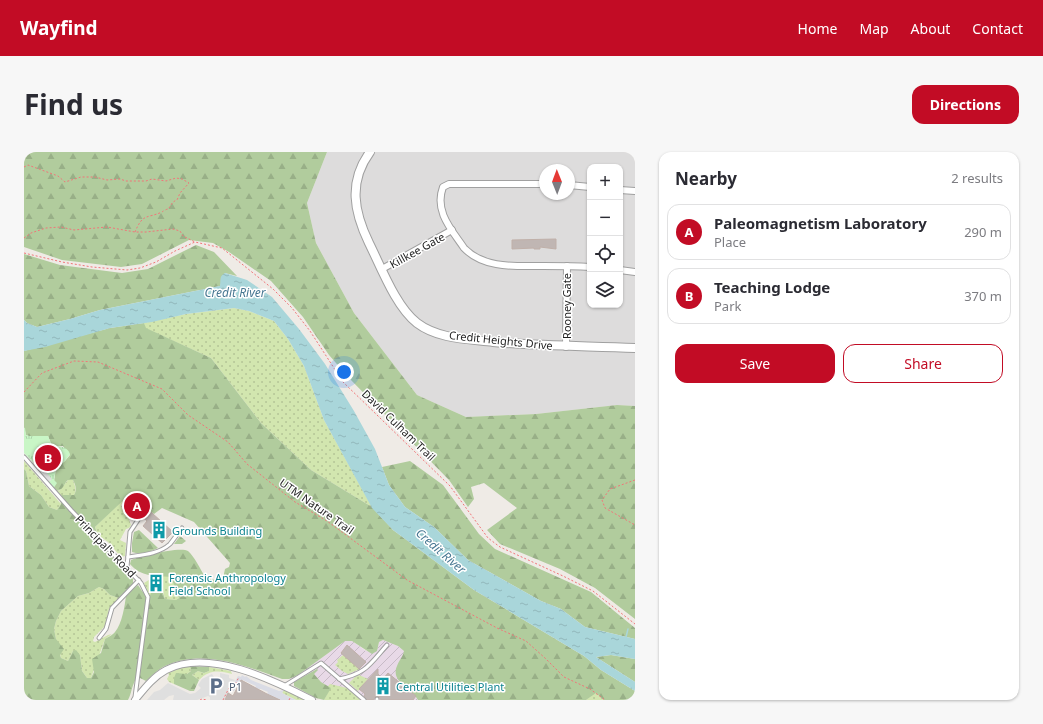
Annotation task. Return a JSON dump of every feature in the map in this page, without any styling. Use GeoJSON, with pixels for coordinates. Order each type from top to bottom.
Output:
{"type":"FeatureCollection","features":[{"type":"Feature","properties":{"kind":"street","name":"Credit Heights Drive"},"geometry":{"type":"LineString","coordinates":[[370,152],[358,174],[355,196],[361,225],[398,299],[406,312],[418,323],[432,331],[454,338],[566,346],[635,348]]}},
{"type":"Feature","properties":{"kind":"street"},"geometry":{"type":"LineString","coordinates":[[539,184],[449,184],[443,188],[440,194],[439,202],[442,213],[468,252],[487,262],[515,266],[587,267]]}},
{"type":"Feature","properties":{"kind":"street"},"geometry":{"type":"LineString","coordinates":[[575,186],[587,187]]}},
{"type":"Feature","properties":{"kind":"street"},"geometry":{"type":"LineString","coordinates":[[623,190],[635,191]]}},
{"type":"Feature","properties":{"kind":"street","name":"Killkee Gate"},"geometry":{"type":"LineString","coordinates":[[382,269],[452,230]]}},
{"type":"Feature","properties":{"kind":"street","name":"Rooney Gate"},"geometry":{"type":"LineString","coordinates":[[566,346],[567,266]]}},
{"type":"Feature","properties":{"kind":"street"},"geometry":{"type":"LineString","coordinates":[[623,270],[635,272]]}},
{"type":"Feature","properties":{"kind":"street"},"geometry":{"type":"LineString","coordinates":[[135,700],[149,684],[164,671],[192,662],[209,663],[238,669],[267,678],[312,700]]}},
{"type":"Feature","properties":{"kind":"lane","name":"Principal's Road"},"geometry":{"type":"LineString","coordinates":[[24,457],[71,510],[139,580],[148,597],[135,700]]}},
{"type":"Feature","properties":{"kind":"lane"},"geometry":{"type":"LineString","coordinates":[[126,567],[130,532],[138,520]]}},
{"type":"Feature","properties":{"kind":"lane"},"geometry":{"type":"LineString","coordinates":[[128,557],[150,554],[160,550],[169,545],[182,528]]}},
{"type":"Feature","properties":{"kind":"lane"},"geometry":{"type":"LineString","coordinates":[[99,638],[106,629],[112,608],[139,580]]}},
{"type":"Feature","properties":{"kind":"lane"},"geometry":{"type":"LineString","coordinates":[[339,678],[349,677],[362,672],[387,645]]}},
{"type":"Feature","properties":{"kind":"lane"},"geometry":{"type":"LineString","coordinates":[[284,686],[321,663],[364,700]]}},
{"type":"Feature","properties":{"kind":"path"},"geometry":{"type":"LineString","coordinates":[[24,167],[28,165],[58,176],[65,182],[82,177],[95,177],[107,180],[120,179],[126,182],[146,181],[152,179],[166,181],[176,178],[182,179],[189,183],[167,209],[156,214],[146,216],[140,220],[135,232]]}},
{"type":"Feature","properties":{"kind":"path"},"geometry":{"type":"LineString","coordinates":[[24,238],[31,233],[46,228],[61,227],[74,230],[107,227],[135,232],[173,229],[180,231],[184,236],[195,242]]}},
{"type":"Feature","properties":{"kind":"path"},"geometry":{"type":"LineString","coordinates":[[24,253],[92,267],[127,270],[140,268],[156,262],[195,242]]}},
{"type":"Feature","properties":{"kind":"path","name":"David Culham Trail"},"geometry":{"type":"LineString","coordinates":[[195,242],[222,248],[273,288],[292,308],[310,331],[342,382],[450,486],[488,538],[500,547],[593,591],[635,624]]}},
{"type":"Feature","properties":{"kind":"path","name":"UTM Nature Trail"},"geometry":{"type":"LineString","coordinates":[[24,392],[42,373],[74,361],[98,362],[162,389],[188,415],[228,442],[247,464],[295,502],[327,521],[407,580],[497,628],[526,641],[564,677],[590,689],[605,700]]}},
{"type":"Feature","properties":{"kind":"path"},"geometry":{"type":"LineString","coordinates":[[635,480],[610,489],[602,500],[605,508],[635,525]]}},
{"type":"Feature","properties":{"kind":"path"},"geometry":{"type":"LineString","coordinates":[[223,700],[229,688],[232,690],[239,677]]}},
{"type":"Feature","properties":{"kind":"path"},"geometry":{"type":"LineString","coordinates":[[200,700],[207,700]]}},
{"type":"Feature","properties":{"kind":"shaded area"},"geometry":{"type":"Polygon","coordinates":[[[327,152],[635,152],[635,406],[617,405],[536,414],[466,417],[417,395],[354,313],[316,243],[307,203],[327,152]]]}},
{"type":"Feature","properties":{"kind":"shaded area"},"geometry":{"type":"Polygon","coordinates":[[[37,462],[52,479],[48,482],[34,465],[37,462]]]}},
{"type":"Feature","properties":{"kind":"shaded area"},"geometry":{"type":"Polygon","coordinates":[[[383,640],[398,646],[404,651],[403,656],[397,666],[400,682],[416,696],[418,700],[343,700],[327,695],[330,688],[321,682],[314,674],[317,669],[296,682],[289,679],[298,675],[345,641],[352,641],[366,651],[377,651],[379,642],[383,640]]]}},
{"type":"Feature","properties":{"kind":"shaded area","name":"P1"},"geometry":{"type":"Polygon","coordinates":[[[220,673],[229,675],[229,678],[235,680],[225,700],[210,700],[210,697],[208,696],[197,700],[173,700],[174,695],[169,696],[164,700],[147,700],[154,692],[160,690],[168,683],[190,694],[195,693],[201,688],[198,685],[202,679],[212,674],[214,677],[220,677],[220,673]]]}},
{"type":"Feature","properties":{"kind":"shaded area"},"geometry":{"type":"Polygon","coordinates":[[[242,675],[279,691],[284,690],[282,693],[296,700],[280,700],[267,694],[268,692],[255,688],[256,686],[243,680],[238,683],[234,691],[230,690],[228,693],[238,676],[241,677],[242,675]]]}},
{"type":"Feature","properties":{"kind":"green space"},"geometry":{"type":"Polygon","coordinates":[[[24,152],[327,152],[307,203],[316,243],[354,313],[417,395],[466,417],[536,414],[617,405],[635,406],[635,619],[595,588],[560,569],[500,544],[487,530],[517,508],[484,483],[471,487],[474,499],[468,507],[449,480],[349,378],[329,355],[303,317],[271,281],[229,252],[213,243],[189,240],[142,264],[121,267],[62,260],[24,247],[24,152]]]}},
{"type":"Feature","properties":{"kind":"green space"},"geometry":{"type":"Polygon","coordinates":[[[196,245],[214,252],[237,276],[225,273],[220,286],[100,310],[37,327],[27,323],[24,320],[24,254],[60,265],[122,273],[148,269],[196,245]]]}},
{"type":"Feature","properties":{"kind":"green space"},"geometry":{"type":"Polygon","coordinates":[[[234,308],[249,311],[274,321],[288,339],[304,366],[324,420],[372,507],[311,470],[261,423],[211,358],[145,328],[144,323],[186,314],[234,308]]]}},
{"type":"Feature","properties":{"kind":"green space"},"geometry":{"type":"Polygon","coordinates":[[[144,323],[146,328],[211,358],[261,423],[311,470],[372,507],[393,530],[474,590],[584,656],[601,670],[635,691],[635,700],[604,700],[596,693],[586,700],[418,700],[396,676],[397,666],[404,651],[398,646],[383,640],[379,642],[377,651],[372,654],[352,641],[345,641],[298,675],[289,679],[282,679],[239,664],[209,659],[194,659],[179,661],[165,666],[146,681],[138,677],[134,682],[128,700],[24,700],[24,469],[26,471],[29,486],[41,495],[49,507],[57,510],[61,504],[60,499],[62,495],[74,495],[76,490],[73,480],[68,480],[62,489],[58,491],[53,489],[56,468],[70,455],[63,446],[52,446],[48,436],[26,435],[24,427],[24,351],[110,328],[144,323]],[[130,494],[95,527],[101,542],[133,579],[133,584],[119,598],[110,595],[104,589],[99,587],[89,593],[78,596],[61,611],[56,621],[54,629],[56,639],[64,649],[60,655],[61,658],[68,661],[73,651],[76,650],[80,655],[82,671],[87,678],[91,678],[94,672],[92,659],[101,653],[105,639],[114,633],[120,624],[126,595],[138,585],[149,597],[154,588],[161,587],[165,599],[176,600],[179,598],[171,577],[144,574],[130,564],[131,560],[160,552],[184,550],[190,553],[205,577],[216,580],[223,578],[225,569],[229,567],[230,563],[194,522],[162,508],[154,514],[130,494]]]}},
{"type":"Feature","properties":{"kind":"green space"},"geometry":{"type":"Polygon","coordinates":[[[24,428],[26,435],[48,436],[52,446],[60,446],[69,451],[70,454],[65,461],[56,468],[54,480],[57,483],[53,489],[48,482],[51,480],[37,462],[35,464],[24,453],[24,428]]]}},
{"type":"Feature","properties":{"kind":"green space"},"geometry":{"type":"Polygon","coordinates":[[[24,461],[61,504],[57,510],[49,507],[41,495],[29,486],[26,471],[24,469],[24,461]]]}},
{"type":"Feature","properties":{"kind":"green space"},"geometry":{"type":"Polygon","coordinates":[[[410,461],[443,485],[479,534],[495,549],[591,592],[635,628],[635,639],[585,627],[561,609],[541,601],[468,560],[434,527],[405,507],[389,485],[382,467],[410,461]]]}},
{"type":"Feature","properties":{"kind":"green space"},"geometry":{"type":"Polygon","coordinates":[[[68,480],[73,480],[75,493],[74,495],[61,497],[55,491],[59,491],[68,480]]]}},
{"type":"Feature","properties":{"kind":"green space"},"geometry":{"type":"Polygon","coordinates":[[[130,493],[131,494],[121,505],[127,514],[131,525],[126,529],[120,540],[126,543],[125,556],[121,557],[108,542],[98,535],[95,527],[130,493]]]}},
{"type":"Feature","properties":{"kind":"green space"},"geometry":{"type":"Polygon","coordinates":[[[139,530],[158,548],[145,553],[132,552],[134,532],[139,530]]]}},
{"type":"Feature","properties":{"kind":"green space"},"geometry":{"type":"Polygon","coordinates":[[[180,536],[186,541],[182,544],[174,544],[180,536]]]}},
{"type":"Feature","properties":{"kind":"green space"},"geometry":{"type":"Polygon","coordinates":[[[155,576],[171,576],[179,598],[176,600],[165,599],[162,587],[149,597],[144,583],[155,576]]]}},
{"type":"Feature","properties":{"kind":"green space"},"geometry":{"type":"Polygon","coordinates":[[[99,587],[104,589],[110,595],[119,598],[109,609],[105,626],[94,637],[93,641],[95,642],[112,634],[105,639],[91,678],[87,678],[82,671],[80,655],[73,651],[68,661],[61,658],[54,629],[61,611],[78,596],[89,593],[99,587]]]}},
{"type":"Feature","properties":{"kind":"green space"},"geometry":{"type":"Polygon","coordinates":[[[343,655],[360,669],[348,674],[342,671],[335,665],[338,662],[337,660],[343,655]]]}},
{"type":"Feature","properties":{"kind":"green space"},"geometry":{"type":"Polygon","coordinates":[[[611,655],[635,659],[635,682],[596,657],[611,655]]]}},
{"type":"Feature","properties":{"kind":"green space"},"geometry":{"type":"Polygon","coordinates":[[[190,666],[191,671],[187,674],[174,678],[174,684],[169,682],[167,679],[169,675],[168,673],[190,666]]]}},
{"type":"Feature","properties":{"kind":"green space"},"geometry":{"type":"Polygon","coordinates":[[[190,666],[209,667],[209,671],[204,673],[198,671],[192,675],[199,680],[194,691],[190,691],[174,684],[176,673],[187,674],[191,671],[190,666]]]}},
{"type":"Feature","properties":{"kind":"green space"},"geometry":{"type":"Polygon","coordinates":[[[209,667],[231,671],[232,674],[214,672],[206,674],[199,680],[192,675],[198,671],[204,673],[209,671],[209,667]]]}},
{"type":"Feature","properties":{"kind":"green space"},"geometry":{"type":"Polygon","coordinates":[[[317,669],[318,670],[314,674],[321,682],[331,688],[324,700],[316,698],[294,686],[294,682],[317,669]]]}},
{"type":"Feature","properties":{"kind":"green space"},"geometry":{"type":"Polygon","coordinates":[[[359,675],[368,679],[358,691],[349,683],[359,675]]]}},
{"type":"Feature","properties":{"kind":"green space"},"geometry":{"type":"Polygon","coordinates":[[[330,684],[347,688],[361,700],[324,700],[330,688],[327,687],[330,684]]]}},
{"type":"Feature","properties":{"kind":"green space"},"geometry":{"type":"Polygon","coordinates":[[[284,690],[304,700],[296,700],[282,693],[284,690]]]}},
{"type":"Feature","properties":{"kind":"green space"},"geometry":{"type":"Polygon","coordinates":[[[596,692],[604,700],[586,700],[596,692]]]}},
{"type":"Feature","properties":{"kind":"water","name":"Credit River"},"geometry":{"type":"Polygon","coordinates":[[[225,273],[247,280],[272,297],[299,329],[325,364],[354,411],[375,449],[389,485],[405,507],[434,527],[468,560],[541,601],[561,609],[585,627],[635,639],[635,659],[611,655],[596,657],[635,682],[635,691],[601,670],[584,656],[474,590],[393,530],[372,508],[324,420],[304,366],[288,339],[274,321],[249,311],[234,308],[186,314],[152,322],[110,328],[45,347],[24,351],[24,320],[27,323],[37,327],[100,310],[220,286],[221,277],[225,273]]]}},
{"type":"Feature","properties":{"kind":"building"},"geometry":{"type":"Polygon","coordinates":[[[556,239],[556,249],[540,247],[540,249],[512,249],[512,240],[556,239]]]}},
{"type":"Feature","properties":{"kind":"building"},"geometry":{"type":"Polygon","coordinates":[[[131,494],[173,532],[162,543],[143,526],[147,521],[125,501],[131,494]]]}},
{"type":"Feature","properties":{"kind":"building","name":"Forensic Anthropology Field School"},"geometry":{"type":"Polygon","coordinates":[[[156,578],[161,583],[155,589],[150,584],[156,578]]]}},
{"type":"Feature","properties":{"kind":"building"},"geometry":{"type":"Polygon","coordinates":[[[347,645],[366,662],[359,669],[341,653],[347,645]]]}},
{"type":"Feature","properties":{"kind":"building","name":"Central Utilities Plant"},"geometry":{"type":"Polygon","coordinates":[[[378,669],[378,674],[383,679],[388,673],[416,696],[413,700],[381,700],[376,696],[373,700],[367,700],[364,696],[365,694],[359,689],[378,669]]]}},
{"type":"Feature","properties":{"kind":"building"},"geometry":{"type":"Polygon","coordinates":[[[241,680],[280,700],[225,700],[228,693],[233,696],[241,680]]]}},
{"type":"Feature","properties":{"kind":"waterway"},"geometry":{"type":"LineString","coordinates":[[626,637],[628,629]]}},
{"type":"Feature","properties":{"kind":"place","name":"Teaching Lodge"},"geometry":{"type":"Point","coordinates":[48,458]}},
{"type":"Feature","properties":{"kind":"place","name":"Paleomagnetism Laboratory"},"geometry":{"type":"Point","coordinates":[137,506]}},
{"type":"Feature","properties":{"kind":"place","name":"Grounds Building"},"geometry":{"type":"Point","coordinates":[159,530]}},
{"type":"Feature","properties":{"kind":"place","name":"Forensic Anthropology Field School"},"geometry":{"type":"Point","coordinates":[156,583]}},
{"type":"Feature","properties":{"kind":"place","name":"P1"},"geometry":{"type":"Point","coordinates":[216,686]}},
{"type":"Feature","properties":{"kind":"place","name":"Central Utilities Plant"},"geometry":{"type":"Point","coordinates":[383,686]}}]}
